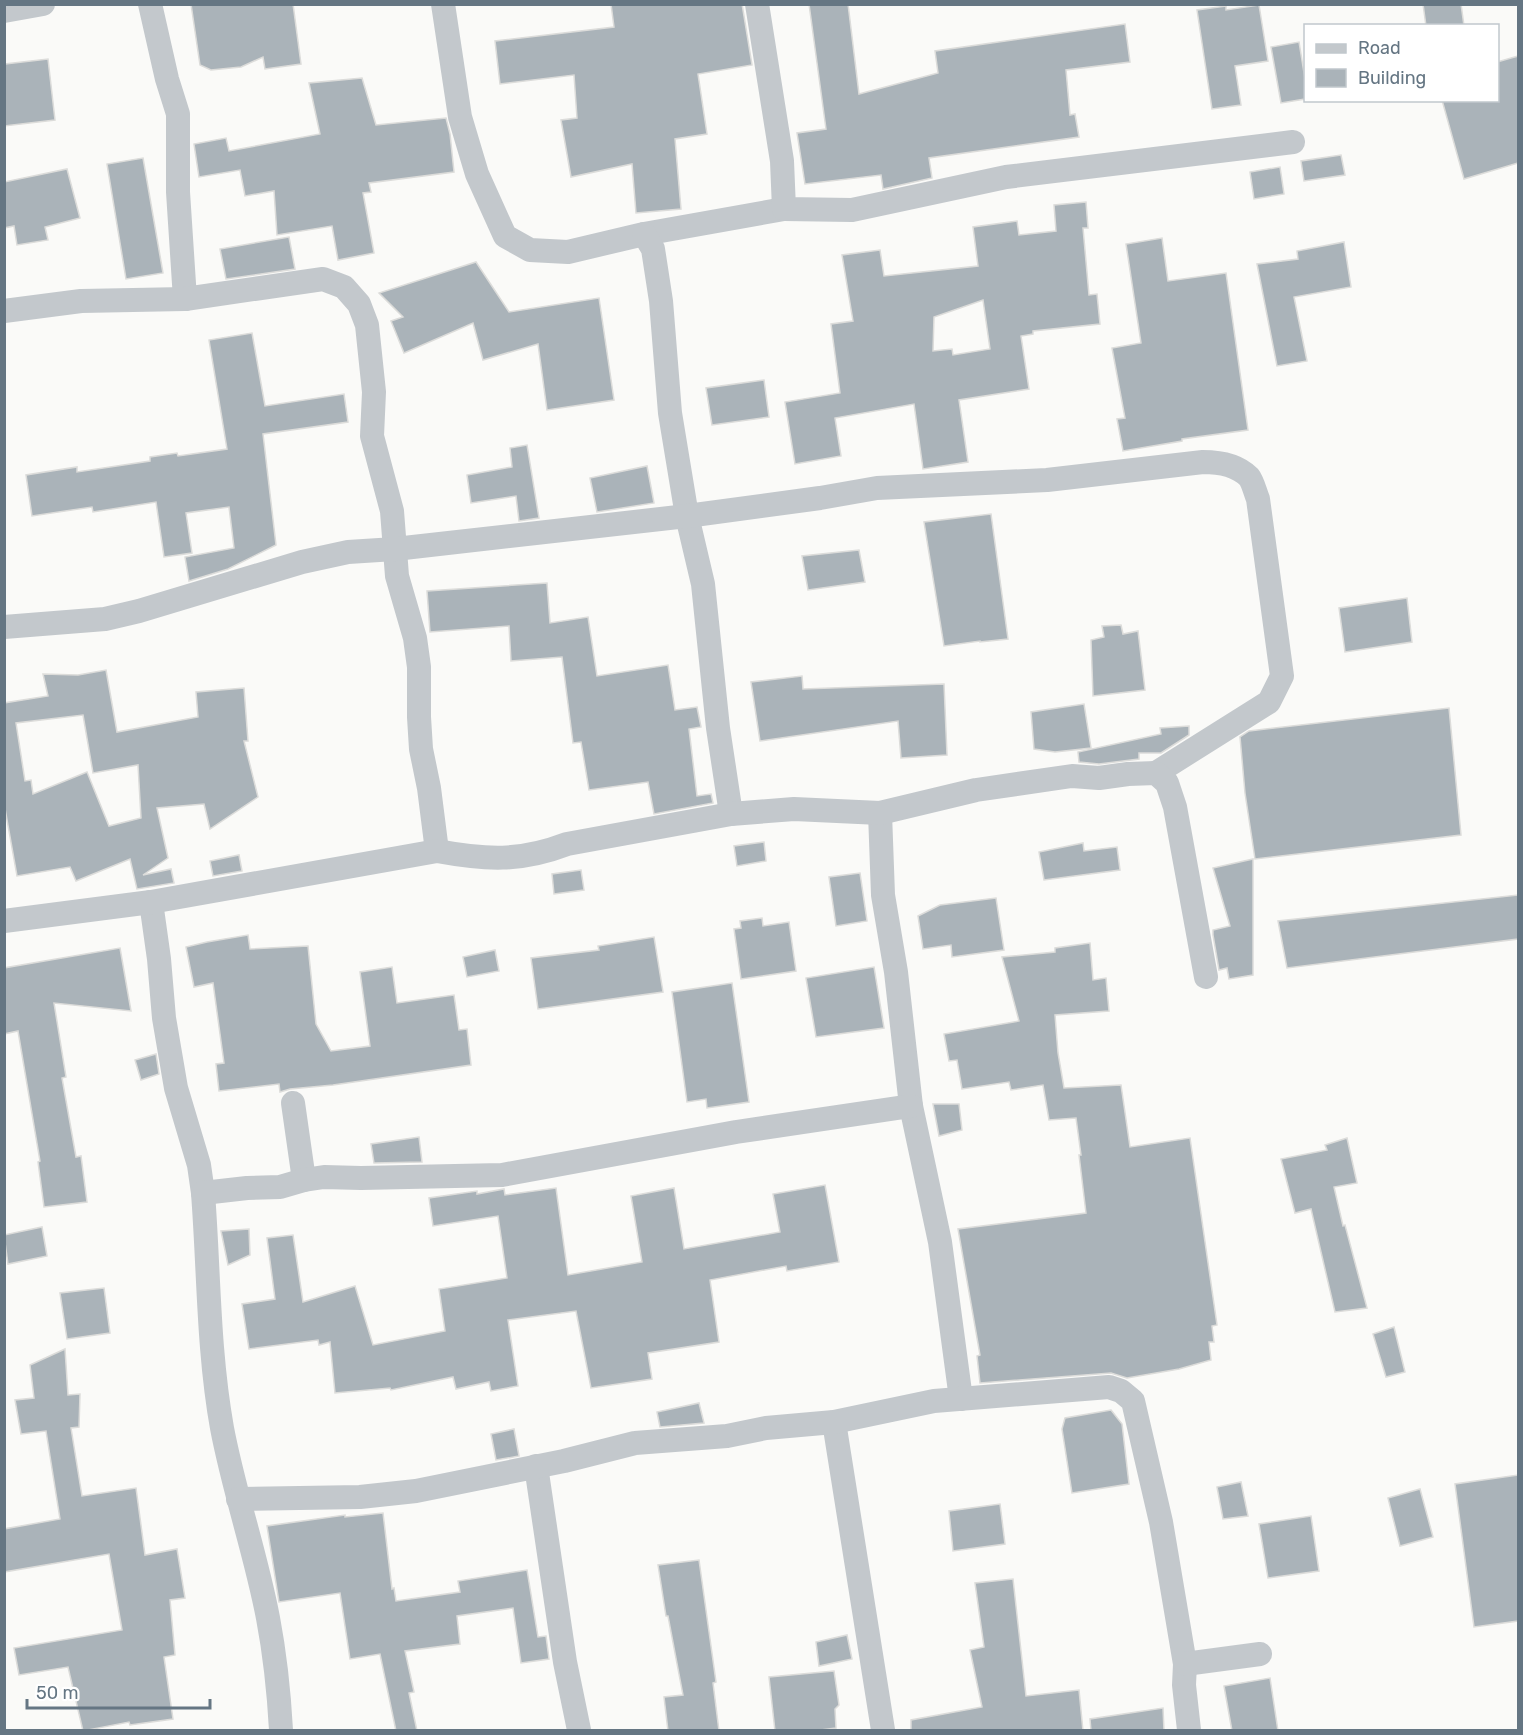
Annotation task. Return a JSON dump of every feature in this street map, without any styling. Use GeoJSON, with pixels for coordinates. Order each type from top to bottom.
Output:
{"type":"FeatureCollection","features":[{"type":"Feature","properties":{"kind":"street"},"geometry":{"type":"LineString","coordinates":[[4,11],[43,4]]}},
{"type":"Feature","properties":{"kind":"street"},"geometry":{"type":"LineString","coordinates":[[150,4],[167,80],[178,114],[178,192],[185,299]]}},
{"type":"Feature","properties":{"kind":"street"},"geometry":{"type":"LineString","coordinates":[[443,4],[460,117],[477,174],[505,236],[530,250],[568,252],[644,234],[784,209],[852,210],[1006,177],[1293,142]]}},
{"type":"Feature","properties":{"kind":"street"},"geometry":{"type":"LineString","coordinates":[[757,4],[782,161],[784,209]]}},
{"type":"Feature","properties":{"kind":"street"},"geometry":{"type":"LineString","coordinates":[[644,234],[653,249],[658,280],[670,413],[687,516],[703,584],[718,728],[731,814]]}},
{"type":"Feature","properties":{"kind":"street"},"geometry":{"type":"LineString","coordinates":[[4,311],[81,301],[185,299],[323,279],[344,287],[359,304],[367,325],[374,392],[372,436],[392,511],[396,576],[415,638],[419,667],[421,749],[437,851]]}},
{"type":"Feature","properties":{"kind":"street"},"geometry":{"type":"LineString","coordinates":[[4,627],[105,619],[302,562],[348,552],[394,549],[687,516],[877,488],[1047,480],[1216,462],[1236,468],[1250,478],[1258,499],[1281,676],[1269,702],[1156,773],[1099,778],[1072,777],[976,790],[880,813],[794,809],[731,814],[567,844],[544,853],[518,857],[483,859],[437,851],[151,902],[4,921]]}},
{"type":"Feature","properties":{"kind":"street"},"geometry":{"type":"LineString","coordinates":[[1156,773],[1167,783],[1175,807],[1206,977]]}},
{"type":"Feature","properties":{"kind":"street"},"geometry":{"type":"LineString","coordinates":[[880,813],[883,895],[896,972],[911,1106],[940,1242],[961,1399]]}},
{"type":"Feature","properties":{"kind":"street"},"geometry":{"type":"LineString","coordinates":[[151,902],[164,1017],[176,1088],[199,1165],[203,1193],[215,1383],[222,1429],[268,1617],[279,1691],[281,1731]]}},
{"type":"Feature","properties":{"kind":"street"},"geometry":{"type":"LineString","coordinates":[[293,1103],[304,1180]]}},
{"type":"Feature","properties":{"kind":"street"},"geometry":{"type":"LineString","coordinates":[[203,1193],[280,1187],[324,1177],[502,1175],[736,1132],[911,1106]]}},
{"type":"Feature","properties":{"kind":"street"},"geometry":{"type":"LineString","coordinates":[[238,1499],[360,1497],[401,1493],[536,1467],[635,1443],[727,1436],[766,1428],[834,1422],[934,1401],[1109,1387],[1121,1391],[1133,1401],[1161,1522],[1185,1664],[1184,1685],[1189,1731]]}},
{"type":"Feature","properties":{"kind":"street"},"geometry":{"type":"LineString","coordinates":[[834,1422],[883,1731]]}},
{"type":"Feature","properties":{"kind":"street"},"geometry":{"type":"LineString","coordinates":[[536,1467],[579,1731]]}},
{"type":"Feature","properties":{"kind":"street"},"geometry":{"type":"LineString","coordinates":[[1185,1664],[1260,1654]]}},
{"type":"Feature","properties":{"kind":"building"},"geometry":{"type":"Polygon","coordinates":[[[191,4],[293,4],[301,64],[265,69],[263,57],[241,67],[211,70],[200,65],[191,4]]]}},
{"type":"Feature","properties":{"kind":"building"},"geometry":{"type":"Polygon","coordinates":[[[611,4],[742,4],[752,65],[698,74],[707,134],[675,139],[681,209],[636,213],[632,164],[571,177],[561,120],[577,118],[574,75],[500,84],[495,41],[614,27],[611,4]]]}},
{"type":"Feature","properties":{"kind":"building"},"geometry":{"type":"Polygon","coordinates":[[[809,4],[848,4],[859,94],[938,73],[935,51],[1125,24],[1130,62],[1066,70],[1070,115],[1075,114],[1079,137],[929,158],[932,178],[883,189],[881,175],[805,184],[797,133],[826,129],[809,4]]]}},
{"type":"Feature","properties":{"kind":"building"},"geometry":{"type":"Polygon","coordinates":[[[1423,4],[1461,4],[1464,24],[1426,24],[1423,4]]]}},
{"type":"Feature","properties":{"kind":"building"},"geometry":{"type":"Polygon","coordinates":[[[1259,5],[1268,61],[1235,66],[1241,105],[1212,109],[1197,10],[1226,6],[1226,10],[1259,5]]]}},
{"type":"Feature","properties":{"kind":"building"},"geometry":{"type":"Polygon","coordinates":[[[1299,42],[1304,73],[1304,99],[1281,103],[1271,47],[1299,42]]]}},
{"type":"Feature","properties":{"kind":"building"},"geometry":{"type":"Polygon","coordinates":[[[1518,56],[1518,163],[1464,179],[1443,102],[1499,102],[1499,61],[1518,56]]]}},
{"type":"Feature","properties":{"kind":"building"},"geometry":{"type":"Polygon","coordinates":[[[48,59],[55,120],[4,126],[5,64],[48,59]]]}},
{"type":"Feature","properties":{"kind":"building"},"geometry":{"type":"Polygon","coordinates":[[[362,78],[376,125],[446,118],[454,172],[369,183],[371,192],[363,193],[374,253],[338,260],[332,226],[277,235],[274,191],[245,196],[240,170],[199,177],[194,144],[226,138],[229,151],[320,134],[309,83],[362,78]]]}},
{"type":"Feature","properties":{"kind":"building"},"geometry":{"type":"Polygon","coordinates":[[[1341,155],[1345,175],[1304,181],[1301,161],[1341,155]]]}},
{"type":"Feature","properties":{"kind":"building"},"geometry":{"type":"Polygon","coordinates":[[[143,158],[163,273],[126,279],[107,164],[143,158]]]}},
{"type":"Feature","properties":{"kind":"building"},"geometry":{"type":"Polygon","coordinates":[[[1280,167],[1284,194],[1254,199],[1250,172],[1280,167]]]}},
{"type":"Feature","properties":{"kind":"building"},"geometry":{"type":"Polygon","coordinates":[[[67,169],[80,218],[45,227],[48,240],[17,245],[14,226],[4,228],[4,182],[67,169]]]}},
{"type":"Feature","properties":{"kind":"building"},"geometry":{"type":"Polygon","coordinates":[[[1086,202],[1088,228],[1083,228],[1089,295],[1097,294],[1100,324],[1033,331],[1033,334],[1021,336],[1029,389],[959,400],[968,462],[923,469],[914,404],[835,418],[841,456],[795,464],[785,402],[840,393],[831,324],[853,321],[842,255],[880,250],[884,276],[978,266],[973,227],[1017,221],[1019,235],[1056,231],[1054,205],[1086,202]],[[983,300],[934,317],[933,351],[952,349],[953,355],[990,349],[983,300]]]}},
{"type":"Feature","properties":{"kind":"building"},"geometry":{"type":"Polygon","coordinates":[[[289,237],[295,269],[226,279],[220,249],[289,237]]]}},
{"type":"Feature","properties":{"kind":"building"},"geometry":{"type":"Polygon","coordinates":[[[1162,238],[1168,281],[1226,273],[1248,430],[1182,439],[1182,441],[1123,451],[1117,419],[1125,418],[1112,348],[1141,343],[1126,244],[1162,238]]]}},
{"type":"Feature","properties":{"kind":"building"},"geometry":{"type":"Polygon","coordinates":[[[1344,242],[1351,287],[1294,297],[1307,361],[1277,366],[1257,264],[1298,259],[1297,251],[1344,242]]]}},
{"type":"Feature","properties":{"kind":"building"},"geometry":{"type":"Polygon","coordinates":[[[476,262],[509,312],[599,298],[614,400],[547,410],[538,344],[483,360],[473,323],[404,353],[391,321],[403,317],[379,293],[476,262]]]}},
{"type":"Feature","properties":{"kind":"building"},"geometry":{"type":"Polygon","coordinates":[[[252,333],[265,406],[344,394],[348,422],[263,434],[276,545],[228,569],[189,581],[185,557],[234,548],[229,507],[186,513],[192,553],[164,557],[156,502],[93,512],[92,507],[32,516],[26,475],[77,467],[77,472],[150,461],[150,457],[177,453],[178,456],[227,449],[209,340],[252,333]]]}},
{"type":"Feature","properties":{"kind":"building"},"geometry":{"type":"Polygon","coordinates":[[[764,380],[769,417],[712,425],[706,388],[764,380]]]}},
{"type":"Feature","properties":{"kind":"building"},"geometry":{"type":"Polygon","coordinates":[[[527,445],[539,518],[519,521],[516,496],[471,503],[467,475],[512,467],[510,448],[527,445]]]}},
{"type":"Feature","properties":{"kind":"building"},"geometry":{"type":"Polygon","coordinates":[[[647,466],[654,503],[597,512],[590,478],[647,466]]]}},
{"type":"Feature","properties":{"kind":"building"},"geometry":{"type":"Polygon","coordinates":[[[991,514],[1008,639],[944,646],[924,522],[991,514]]]}},
{"type":"Feature","properties":{"kind":"building"},"geometry":{"type":"Polygon","coordinates":[[[859,550],[865,582],[808,590],[802,556],[859,550]]]}},
{"type":"Feature","properties":{"kind":"building"},"geometry":{"type":"Polygon","coordinates":[[[547,583],[550,623],[588,617],[597,676],[668,665],[675,710],[697,707],[701,727],[689,729],[697,796],[711,794],[713,803],[654,814],[648,782],[589,790],[581,742],[573,743],[562,657],[511,661],[509,626],[430,632],[427,591],[547,583]]]}},
{"type":"Feature","properties":{"kind":"building"},"geometry":{"type":"Polygon","coordinates":[[[1407,598],[1412,642],[1345,652],[1339,608],[1407,598]]]}},
{"type":"Feature","properties":{"kind":"building"},"geometry":{"type":"Polygon","coordinates":[[[1121,625],[1123,634],[1138,631],[1145,690],[1093,696],[1091,640],[1104,637],[1102,626],[1121,625]]]}},
{"type":"Feature","properties":{"kind":"building"},"geometry":{"type":"Polygon","coordinates":[[[106,670],[117,732],[198,717],[196,692],[244,688],[248,741],[244,741],[258,797],[210,829],[204,804],[157,808],[168,858],[143,875],[171,869],[174,883],[137,889],[130,859],[76,881],[70,867],[17,876],[4,803],[4,703],[48,696],[43,674],[78,675],[106,670]],[[83,715],[16,723],[25,781],[31,780],[33,794],[87,772],[109,826],[141,818],[138,765],[93,773],[83,715]]]}},
{"type":"Feature","properties":{"kind":"building"},"geometry":{"type":"Polygon","coordinates":[[[802,676],[803,689],[944,684],[947,755],[901,758],[898,721],[760,741],[751,682],[802,676]]]}},
{"type":"Feature","properties":{"kind":"building"},"geometry":{"type":"Polygon","coordinates":[[[1084,704],[1091,748],[1055,752],[1034,749],[1031,712],[1084,704]]]}},
{"type":"Feature","properties":{"kind":"building"},"geometry":{"type":"Polygon","coordinates":[[[1449,708],[1461,835],[1255,859],[1245,793],[1240,737],[1249,731],[1449,708]]]}},
{"type":"Feature","properties":{"kind":"building"},"geometry":{"type":"Polygon","coordinates":[[[1189,726],[1189,735],[1161,753],[1139,753],[1139,759],[1099,764],[1079,762],[1078,752],[1161,734],[1160,728],[1189,726]]]}},
{"type":"Feature","properties":{"kind":"building"},"geometry":{"type":"Polygon","coordinates":[[[764,842],[766,861],[737,866],[734,846],[764,842]]]}},
{"type":"Feature","properties":{"kind":"building"},"geometry":{"type":"Polygon","coordinates":[[[1083,843],[1084,851],[1117,847],[1120,870],[1044,880],[1039,852],[1083,843]]]}},
{"type":"Feature","properties":{"kind":"building"},"geometry":{"type":"Polygon","coordinates":[[[239,855],[242,871],[213,876],[210,861],[239,855]]]}},
{"type":"Feature","properties":{"kind":"building"},"geometry":{"type":"Polygon","coordinates":[[[1253,859],[1253,975],[1229,979],[1227,968],[1219,970],[1213,935],[1213,930],[1230,926],[1213,868],[1253,859]]]}},
{"type":"Feature","properties":{"kind":"building"},"geometry":{"type":"Polygon","coordinates":[[[581,870],[584,890],[554,894],[552,874],[581,870]]]}},
{"type":"Feature","properties":{"kind":"building"},"geometry":{"type":"Polygon","coordinates":[[[860,873],[867,921],[836,926],[829,877],[860,873]]]}},
{"type":"Feature","properties":{"kind":"building"},"geometry":{"type":"Polygon","coordinates":[[[1518,895],[1518,939],[1287,968],[1278,921],[1518,895]]]}},
{"type":"Feature","properties":{"kind":"building"},"geometry":{"type":"Polygon","coordinates":[[[996,898],[1004,950],[952,957],[951,945],[923,949],[918,916],[940,905],[996,898]]]}},
{"type":"Feature","properties":{"kind":"building"},"geometry":{"type":"Polygon","coordinates":[[[762,918],[763,926],[789,922],[796,971],[741,979],[734,929],[741,928],[740,921],[762,918]]]}},
{"type":"Feature","properties":{"kind":"building"},"geometry":{"type":"Polygon","coordinates":[[[248,935],[250,949],[308,946],[316,1024],[331,1051],[370,1046],[360,972],[392,967],[397,1003],[454,995],[459,1030],[467,1029],[471,1065],[280,1092],[279,1084],[219,1091],[216,1064],[224,1063],[213,983],[194,987],[186,947],[248,935]]]}},
{"type":"Feature","properties":{"kind":"building"},"geometry":{"type":"Polygon","coordinates":[[[654,937],[663,992],[538,1009],[531,958],[599,950],[598,946],[654,937]]]}},
{"type":"Feature","properties":{"kind":"building"},"geometry":{"type":"Polygon","coordinates":[[[1090,943],[1093,980],[1106,978],[1109,1011],[1055,1015],[1064,1088],[1121,1085],[1130,1147],[1190,1138],[1217,1325],[1212,1326],[1214,1342],[1209,1342],[1211,1360],[1179,1369],[1127,1378],[1111,1373],[980,1383],[977,1356],[980,1355],[958,1229],[1086,1213],[1079,1155],[1081,1155],[1076,1118],[1049,1120],[1043,1085],[1011,1090],[1009,1082],[962,1089],[957,1060],[949,1061],[944,1034],[1019,1021],[1002,957],[1055,952],[1055,948],[1090,943]]]}},
{"type":"Feature","properties":{"kind":"building"},"geometry":{"type":"Polygon","coordinates":[[[120,948],[131,1011],[54,1003],[66,1077],[62,1078],[76,1157],[81,1156],[87,1202],[44,1207],[38,1162],[40,1161],[18,1031],[4,1034],[4,968],[120,948]]]}},
{"type":"Feature","properties":{"kind":"building"},"geometry":{"type":"Polygon","coordinates":[[[495,950],[499,971],[467,977],[463,957],[495,950]]]}},
{"type":"Feature","properties":{"kind":"building"},"geometry":{"type":"Polygon","coordinates":[[[874,967],[884,1028],[816,1037],[806,978],[874,967]]]}},
{"type":"Feature","properties":{"kind":"building"},"geometry":{"type":"Polygon","coordinates":[[[732,983],[749,1102],[707,1108],[706,1099],[687,1102],[672,992],[732,983]]]}},
{"type":"Feature","properties":{"kind":"building"},"geometry":{"type":"Polygon","coordinates":[[[156,1054],[159,1074],[141,1080],[135,1060],[156,1054]]]}},
{"type":"Feature","properties":{"kind":"building"},"geometry":{"type":"Polygon","coordinates":[[[933,1104],[959,1104],[962,1130],[939,1136],[933,1104]]]}},
{"type":"Feature","properties":{"kind":"building"},"geometry":{"type":"Polygon","coordinates":[[[419,1137],[422,1162],[374,1163],[371,1144],[419,1137]]]}},
{"type":"Feature","properties":{"kind":"building"},"geometry":{"type":"Polygon","coordinates":[[[1347,1138],[1357,1183],[1334,1187],[1367,1308],[1335,1312],[1311,1209],[1295,1213],[1281,1159],[1327,1150],[1325,1145],[1347,1138]]]}},
{"type":"Feature","properties":{"kind":"building"},"geometry":{"type":"Polygon","coordinates":[[[825,1185],[839,1262],[787,1271],[786,1266],[710,1280],[719,1342],[648,1353],[652,1379],[591,1388],[576,1311],[508,1320],[518,1386],[491,1391],[489,1382],[456,1389],[453,1377],[391,1390],[390,1388],[335,1393],[330,1342],[319,1345],[318,1340],[249,1349],[242,1304],[275,1299],[267,1238],[293,1235],[303,1302],[355,1286],[373,1345],[445,1331],[439,1289],[507,1278],[498,1216],[433,1226],[429,1198],[477,1191],[477,1194],[504,1189],[505,1195],[556,1188],[568,1275],[642,1262],[631,1196],[674,1188],[684,1249],[780,1232],[773,1194],[825,1185]]]}},
{"type":"Feature","properties":{"kind":"building"},"geometry":{"type":"Polygon","coordinates":[[[42,1227],[47,1256],[8,1264],[4,1235],[42,1227]]]}},
{"type":"Feature","properties":{"kind":"building"},"geometry":{"type":"Polygon","coordinates":[[[249,1229],[250,1255],[228,1265],[221,1231],[249,1229]]]}},
{"type":"Feature","properties":{"kind":"building"},"geometry":{"type":"Polygon","coordinates":[[[104,1288],[110,1333],[67,1339],[60,1293],[104,1288]]]}},
{"type":"Feature","properties":{"kind":"building"},"geometry":{"type":"Polygon","coordinates":[[[1394,1327],[1405,1372],[1386,1377],[1373,1334],[1394,1327]]]}},
{"type":"Feature","properties":{"kind":"building"},"geometry":{"type":"Polygon","coordinates":[[[65,1349],[68,1395],[80,1394],[79,1427],[71,1428],[82,1496],[136,1488],[145,1555],[177,1549],[185,1598],[170,1600],[175,1655],[164,1657],[173,1719],[130,1725],[129,1722],[83,1731],[68,1667],[19,1675],[14,1648],[122,1630],[109,1554],[4,1572],[4,1529],[60,1519],[46,1431],[21,1434],[15,1400],[34,1398],[30,1365],[65,1349]]]}},
{"type":"Feature","properties":{"kind":"building"},"geometry":{"type":"Polygon","coordinates":[[[699,1403],[704,1423],[660,1427],[657,1412],[699,1403]]]}},
{"type":"Feature","properties":{"kind":"building"},"geometry":{"type":"Polygon","coordinates":[[[1111,1410],[1122,1424],[1129,1484],[1072,1493],[1062,1429],[1065,1418],[1111,1410]]]}},
{"type":"Feature","properties":{"kind":"building"},"geometry":{"type":"Polygon","coordinates":[[[514,1429],[519,1456],[496,1460],[491,1434],[514,1429]]]}},
{"type":"Feature","properties":{"kind":"building"},"geometry":{"type":"Polygon","coordinates":[[[1518,1475],[1518,1621],[1474,1627],[1455,1484],[1518,1475]]]}},
{"type":"Feature","properties":{"kind":"building"},"geometry":{"type":"Polygon","coordinates":[[[1241,1482],[1248,1516],[1223,1519],[1217,1487],[1241,1482]]]}},
{"type":"Feature","properties":{"kind":"building"},"geometry":{"type":"Polygon","coordinates":[[[1420,1489],[1433,1537],[1400,1546],[1388,1498],[1420,1489]]]}},
{"type":"Feature","properties":{"kind":"building"},"geometry":{"type":"Polygon","coordinates":[[[1000,1504],[1005,1544],[953,1551],[949,1511],[1000,1504]]]}},
{"type":"Feature","properties":{"kind":"building"},"geometry":{"type":"Polygon","coordinates":[[[383,1513],[392,1589],[394,1588],[396,1601],[460,1592],[458,1581],[527,1570],[538,1637],[546,1636],[549,1659],[521,1663],[513,1608],[457,1616],[460,1644],[405,1651],[414,1692],[409,1693],[417,1731],[396,1731],[380,1654],[350,1659],[340,1593],[279,1602],[267,1526],[345,1515],[345,1517],[383,1513]]]}},
{"type":"Feature","properties":{"kind":"building"},"geometry":{"type":"Polygon","coordinates":[[[1311,1516],[1319,1571],[1268,1578],[1259,1524],[1311,1516]]]}},
{"type":"Feature","properties":{"kind":"building"},"geometry":{"type":"Polygon","coordinates":[[[699,1560],[716,1682],[713,1683],[719,1731],[668,1731],[664,1697],[683,1695],[658,1565],[699,1560]]]}},
{"type":"Feature","properties":{"kind":"building"},"geometry":{"type":"Polygon","coordinates":[[[1013,1579],[1026,1696],[1079,1690],[1083,1731],[911,1731],[911,1720],[982,1707],[970,1650],[984,1647],[975,1583],[1013,1579]]]}},
{"type":"Feature","properties":{"kind":"building"},"geometry":{"type":"Polygon","coordinates":[[[847,1635],[852,1659],[819,1666],[816,1642],[847,1635]]]}},
{"type":"Feature","properties":{"kind":"building"},"geometry":{"type":"Polygon","coordinates":[[[834,1671],[839,1705],[835,1709],[836,1728],[813,1731],[775,1731],[769,1677],[834,1671]]]}},
{"type":"Feature","properties":{"kind":"building"},"geometry":{"type":"Polygon","coordinates":[[[1270,1678],[1278,1731],[1232,1731],[1224,1686],[1270,1678]]]}},
{"type":"Feature","properties":{"kind":"building"},"geometry":{"type":"Polygon","coordinates":[[[1163,1708],[1164,1731],[1091,1731],[1090,1719],[1163,1708]]]}}]}
